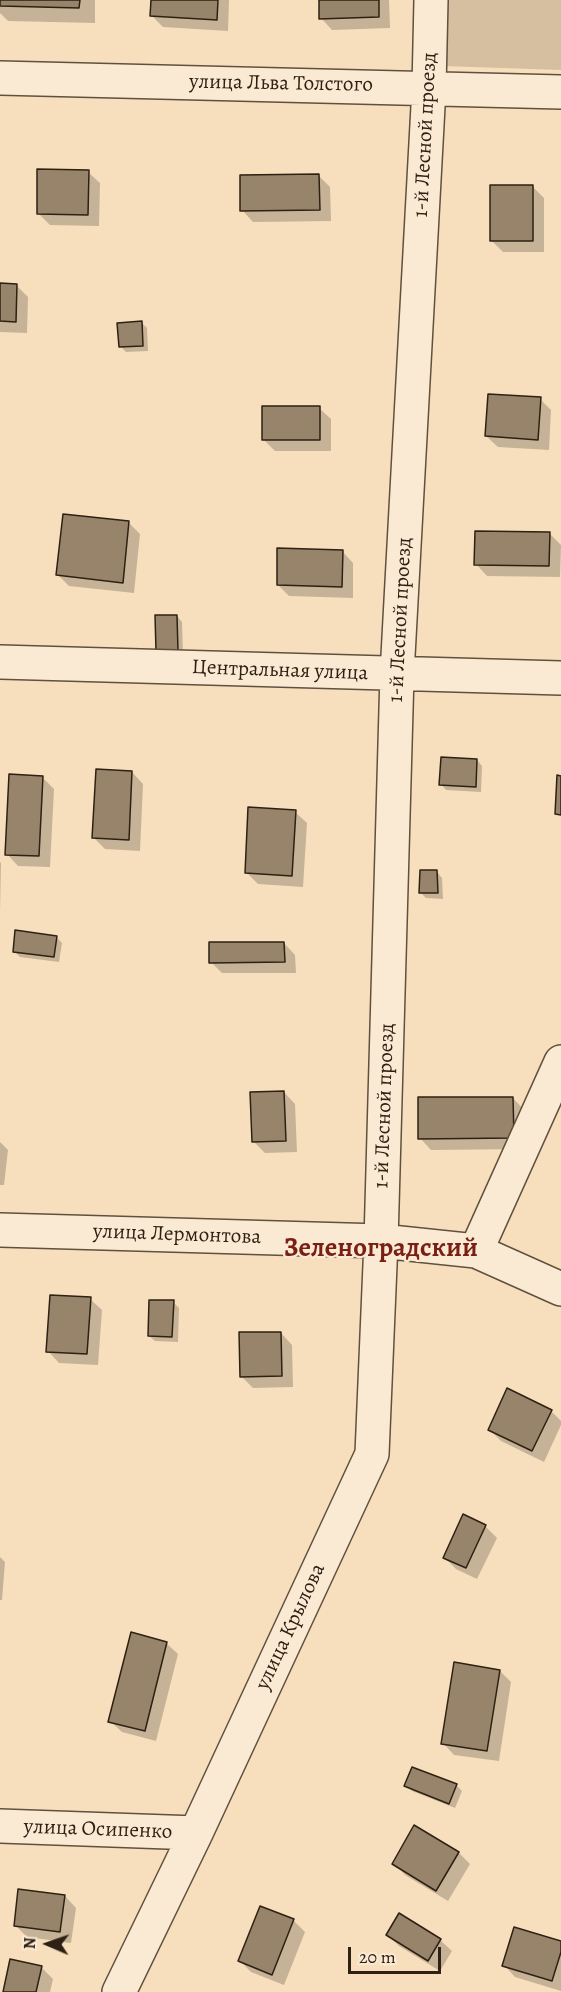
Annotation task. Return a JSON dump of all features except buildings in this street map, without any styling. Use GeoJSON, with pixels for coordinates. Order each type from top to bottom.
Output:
{"type":"FeatureCollection","features":[{"type":"Feature","properties":{"kind":"street","name":"1-й Лесной проезд"},"geometry":{"type":"LineString","coordinates":[[381,1241],[397,674],[429,88],[431,0]]}},
{"type":"Feature","properties":{"kind":"street","name":"улица Льва Толстого"},"geometry":{"type":"LineString","coordinates":[[0,78],[561,92]]}},
{"type":"Feature","properties":{"kind":"street","name":"Центральная улица"},"geometry":{"type":"LineString","coordinates":[[0,662],[561,678]]}},
{"type":"Feature","properties":{"kind":"street"},"geometry":{"type":"LineString","coordinates":[[476,1251],[561,1062]]}},
{"type":"Feature","properties":{"kind":"street","name":"улица Лермонтова"},"geometry":{"type":"LineString","coordinates":[[0,1230],[381,1241],[476,1251],[561,1289]]}},
{"type":"Feature","properties":{"kind":"street","name":"улица Крылова"},"geometry":{"type":"LineString","coordinates":[[119,1992],[196,1833],[372,1454],[381,1241]]}},
{"type":"Feature","properties":{"kind":"street","name":"улица Осипенко"},"geometry":{"type":"LineString","coordinates":[[0,1826],[196,1833]]}},
{"type":"Feature","properties":{"kind":"shaded area"},"geometry":{"type":"Polygon","coordinates":[[[445,0],[561,0],[561,70],[443,66],[445,0]]]}},
{"type":"Feature","properties":{"kind":"district","name":"Зеленоградский"},"geometry":{"type":"Point","coordinates":[381,1249]}}]}
